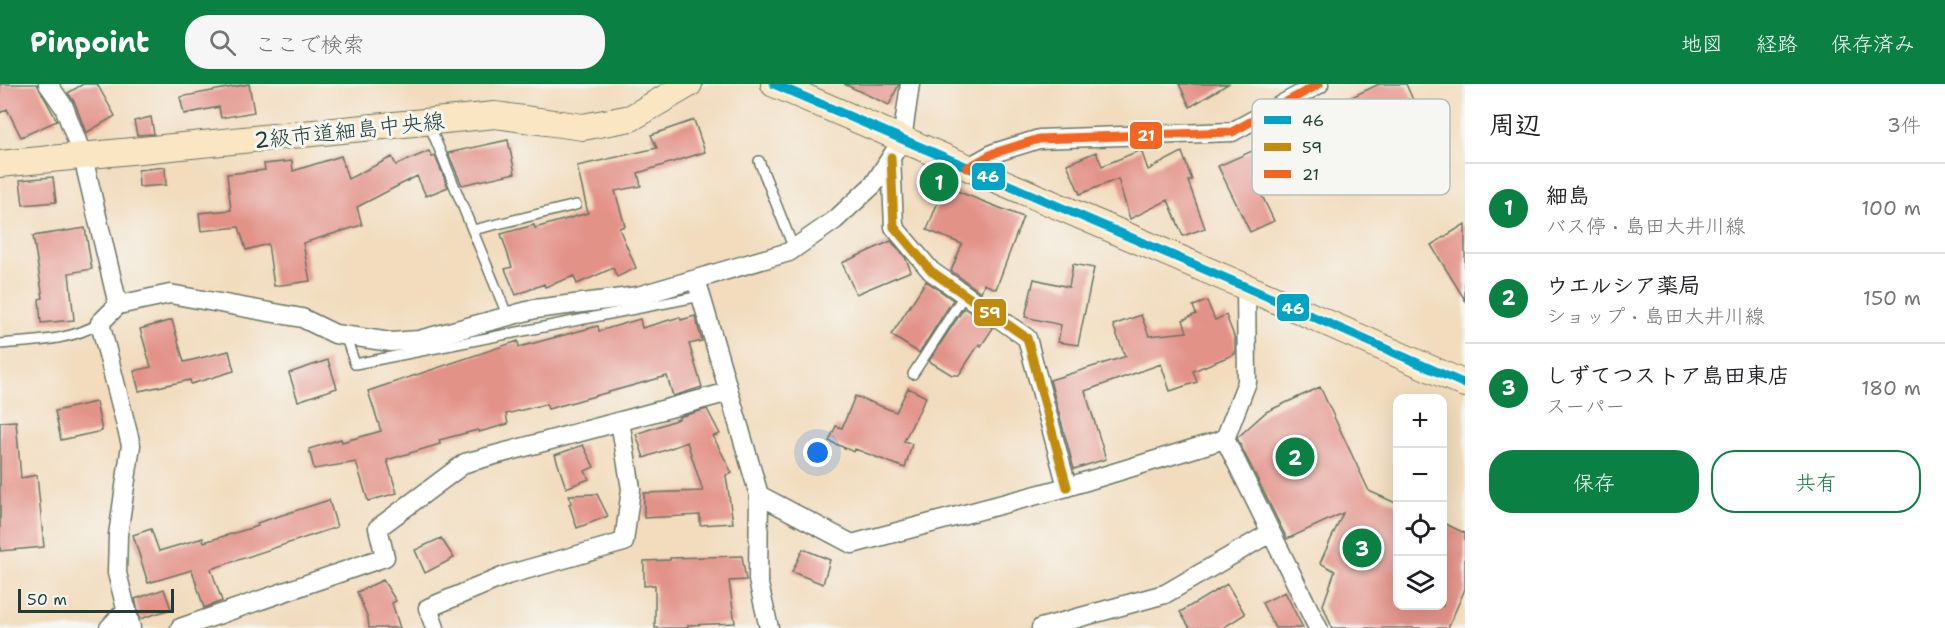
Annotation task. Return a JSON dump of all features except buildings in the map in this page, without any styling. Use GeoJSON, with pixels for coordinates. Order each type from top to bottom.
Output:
{"type":"FeatureCollection","features":[{"type":"Feature","properties":{"kind":"main road","name":"2級市道細島中央線"},"geometry":{"type":"LineString","coordinates":[[0,164],[495,115],[583,127],[631,118],[689,84]]}},
{"type":"Feature","properties":{"kind":"main road"},"geometry":{"type":"LineString","coordinates":[[774,84],[896,148],[968,168],[1463,382]]}},
{"type":"Feature","properties":{"kind":"street"},"geometry":{"type":"LineString","coordinates":[[48,84],[64,107],[83,157],[118,305]]}},
{"type":"Feature","properties":{"kind":"street"},"geometry":{"type":"LineString","coordinates":[[910,84],[896,148],[894,227],[931,271],[1027,338],[1066,487]]}},
{"type":"Feature","properties":{"kind":"street"},"geometry":{"type":"LineString","coordinates":[[1292,99],[1319,84]]}},
{"type":"Feature","properties":{"kind":"street"},"geometry":{"type":"LineString","coordinates":[[968,168],[994,153],[1039,139],[1232,132],[1252,121]]}},
{"type":"Feature","properties":{"kind":"street"},"geometry":{"type":"LineString","coordinates":[[131,628],[117,573],[117,563],[118,535],[131,445],[100,323],[118,305],[170,294],[302,318],[336,333],[391,342],[419,340],[535,309],[647,300],[699,288],[794,249],[835,220],[873,184],[896,148]]}},
{"type":"Feature","properties":{"kind":"street"},"geometry":{"type":"LineString","coordinates":[[1246,287],[1247,382],[1225,439],[1318,628]]}},
{"type":"Feature","properties":{"kind":"street"},"geometry":{"type":"LineString","coordinates":[[699,288],[759,495],[758,580],[769,628]]}},
{"type":"Feature","properties":{"kind":"street"},"geometry":{"type":"LineString","coordinates":[[180,628],[385,557],[378,528],[465,463],[729,392]]}},
{"type":"Feature","properties":{"kind":"street"},"geometry":{"type":"LineString","coordinates":[[435,628],[428,608],[507,575],[624,542],[631,489],[621,422]]}},
{"type":"Feature","properties":{"kind":"street"},"geometry":{"type":"LineString","coordinates":[[759,495],[852,544],[1066,487],[1225,439]]}},
{"type":"Feature","properties":{"kind":"street"},"geometry":{"type":"LineString","coordinates":[[1041,628],[1165,594],[1270,533]]}},
{"type":"Feature","properties":{"kind":"street"},"geometry":{"type":"LineString","coordinates":[[109,628],[127,609]]}},
{"type":"Feature","properties":{"kind":"lane"},"geometry":{"type":"LineString","coordinates":[[429,122],[508,316]]}},
{"type":"Feature","properties":{"kind":"lane"},"geometry":{"type":"LineString","coordinates":[[759,161],[794,249]]}},
{"type":"Feature","properties":{"kind":"lane"},"geometry":{"type":"LineString","coordinates":[[473,230],[576,205]]}},
{"type":"Feature","properties":{"kind":"lane"},"geometry":{"type":"LineString","coordinates":[[913,374],[965,294]]}},
{"type":"Feature","properties":{"kind":"lane"},"geometry":{"type":"LineString","coordinates":[[345,335],[355,364],[647,300]]}},
{"type":"Feature","properties":{"kind":"lane"},"geometry":{"type":"LineString","coordinates":[[0,344],[62,338],[88,330],[100,323]]}},
{"type":"Feature","properties":{"kind":"transit line","name":"46"},"geometry":{"type":"LineString","coordinates":[[774,84],[1465,384]]}},
{"type":"Feature","properties":{"kind":"transit line","name":"21"},"geometry":{"type":"LineString","coordinates":[[1292,99],[1319,84]]}},
{"type":"Feature","properties":{"kind":"transit line","name":"21"},"geometry":{"type":"LineString","coordinates":[[967,168],[994,153],[1039,139],[1232,132],[1252,121]]}},
{"type":"Feature","properties":{"kind":"transit line","name":"59"},"geometry":{"type":"LineString","coordinates":[[891,157],[894,227],[931,271],[1027,338],[1067,487]]}},
{"type":"Feature","properties":{"kind":"place","name":"細島"},"geometry":{"type":"Point","coordinates":[939,182]}},
{"type":"Feature","properties":{"kind":"place","name":"ウエルシア薬局"},"geometry":{"type":"Point","coordinates":[1295,457]}},
{"type":"Feature","properties":{"kind":"place","name":"しずてつストア島田東店"},"geometry":{"type":"Point","coordinates":[1362,548]}}]}
